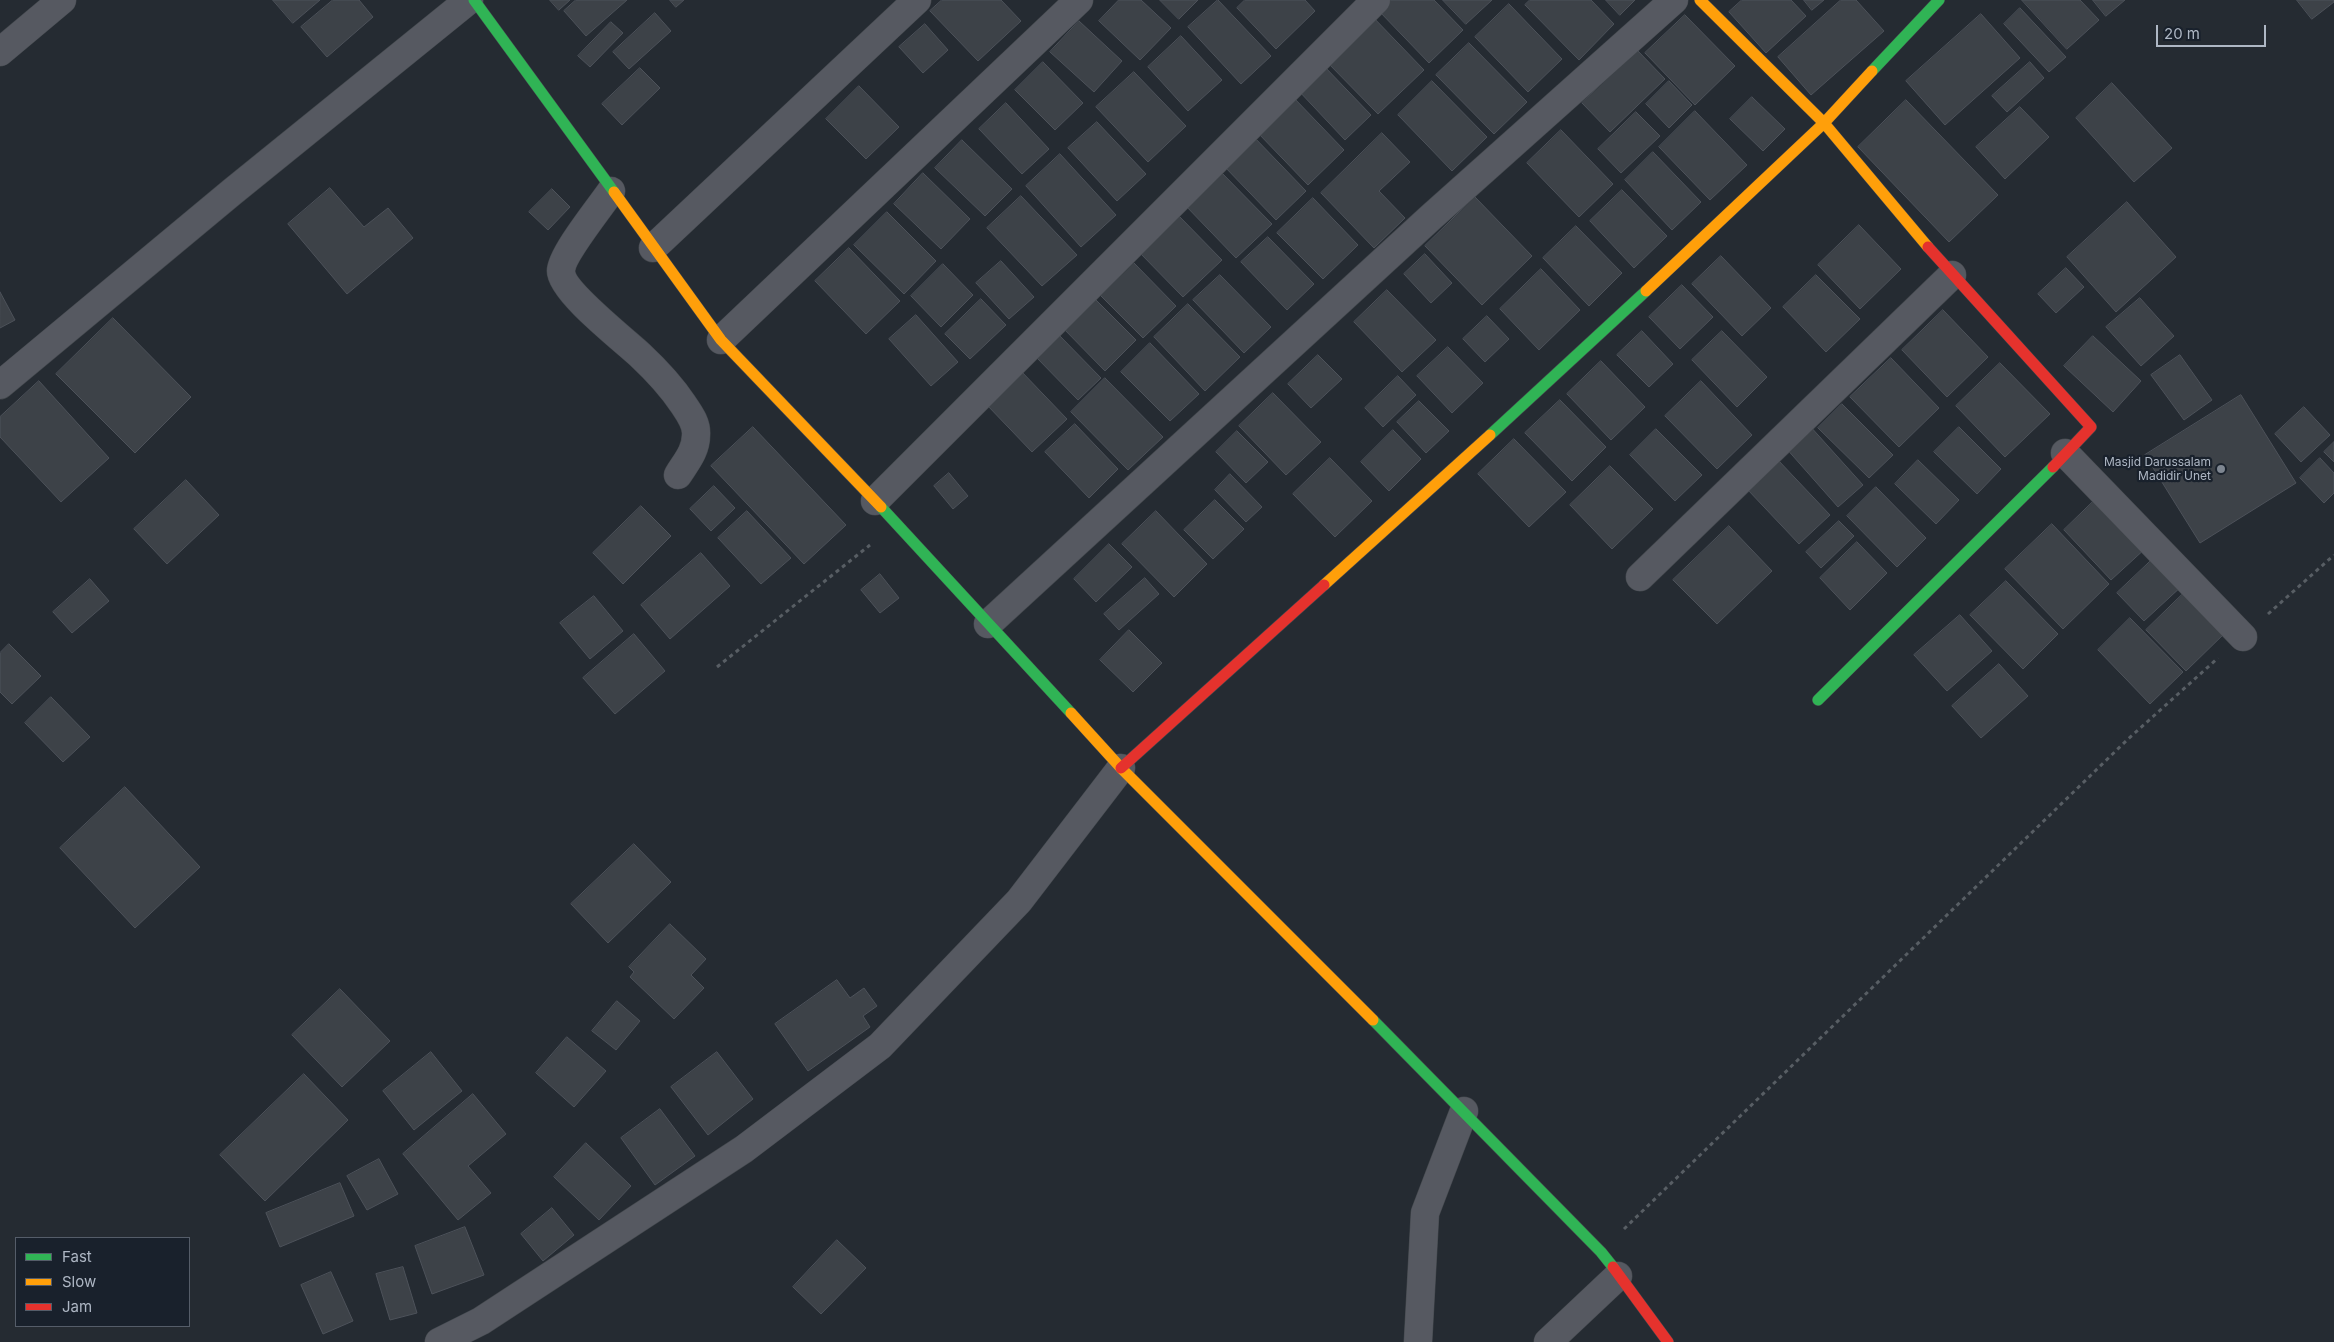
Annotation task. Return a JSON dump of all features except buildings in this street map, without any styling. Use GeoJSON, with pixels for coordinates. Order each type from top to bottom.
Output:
{"type":"FeatureCollection","features":[{"type":"Feature","properties":{"kind":"street"},"geometry":{"type":"LineString","coordinates":[[0,52],[62,0]]}},
{"type":"Feature","properties":{"kind":"street"},"geometry":{"type":"LineString","coordinates":[[0,385],[232,192],[469,0]]}},
{"type":"Feature","properties":{"kind":"street"},"geometry":{"type":"LineString","coordinates":[[474,0],[544,94],[720,340],[896,524],[1121,768],[1464,1111],[1601,1252],[1668,1342]]}},
{"type":"Feature","properties":{"kind":"street"},"geometry":{"type":"LineString","coordinates":[[653,248],[917,0]]}},
{"type":"Feature","properties":{"kind":"street"},"geometry":{"type":"LineString","coordinates":[[720,340],[1079,0]]}},
{"type":"Feature","properties":{"kind":"street"},"geometry":{"type":"LineString","coordinates":[[875,502],[1376,0]]}},
{"type":"Feature","properties":{"kind":"street"},"geometry":{"type":"LineString","coordinates":[[988,624],[1430,218],[1674,0]]}},
{"type":"Feature","properties":{"kind":"street"},"geometry":{"type":"LineString","coordinates":[[1700,0],[1824,123],[1952,275],[2091,427],[2026,496],[1818,700]]}},
{"type":"Feature","properties":{"kind":"street"},"geometry":{"type":"LineString","coordinates":[[439,1342],[481,1321],[744,1149],[880,1046],[1020,902],[1121,768],[1556,375],[1824,123],[1939,0]]}},
{"type":"Feature","properties":{"kind":"street"},"geometry":{"type":"LineString","coordinates":[[612,191],[570,249],[561,270],[564,283],[574,295],[642,357],[673,390],[692,417],[696,432],[694,449],[678,475]]}},
{"type":"Feature","properties":{"kind":"street"},"geometry":{"type":"LineString","coordinates":[[1640,577],[1952,275]]}},
{"type":"Feature","properties":{"kind":"street"},"geometry":{"type":"LineString","coordinates":[[2065,453],[2243,637]]}},
{"type":"Feature","properties":{"kind":"street"},"geometry":{"type":"LineString","coordinates":[[1418,1342],[1425,1213],[1464,1111]]}},
{"type":"Feature","properties":{"kind":"street"},"geometry":{"type":"LineString","coordinates":[[1548,1342],[1618,1276]]}},
{"type":"Feature","properties":{"kind":"path"},"geometry":{"type":"LineString","coordinates":[[717,667],[896,524]]}},
{"type":"Feature","properties":{"kind":"path"},"geometry":{"type":"LineString","coordinates":[[1601,1252],[2127,740],[2334,555]]}},
{"type":"Feature","properties":{"kind":"traffic: fast"},"geometry":{"type":"LineString","coordinates":[[474,0],[614,192]]}},
{"type":"Feature","properties":{"kind":"traffic: fast"},"geometry":{"type":"LineString","coordinates":[[1872,71],[1939,0]]}},
{"type":"Feature","properties":{"kind":"traffic: fast"},"geometry":{"type":"LineString","coordinates":[[1490,435],[1646,291]]}},
{"type":"Feature","properties":{"kind":"traffic: fast"},"geometry":{"type":"LineString","coordinates":[[1818,700],[2053,467]]}},
{"type":"Feature","properties":{"kind":"traffic: fast"},"geometry":{"type":"LineString","coordinates":[[881,507],[1071,713]]}},
{"type":"Feature","properties":{"kind":"traffic: fast"},"geometry":{"type":"LineString","coordinates":[[1373,1020],[1601,1252],[1613,1267]]}},
{"type":"Feature","properties":{"kind":"traffic: slow"},"geometry":{"type":"LineString","coordinates":[[1700,0],[1824,123],[1928,247]]}},
{"type":"Feature","properties":{"kind":"traffic: slow"},"geometry":{"type":"LineString","coordinates":[[1646,291],[1824,123],[1872,71]]}},
{"type":"Feature","properties":{"kind":"traffic: slow"},"geometry":{"type":"LineString","coordinates":[[614,192],[721,340],[881,507]]}},
{"type":"Feature","properties":{"kind":"traffic: slow"},"geometry":{"type":"LineString","coordinates":[[1324,585],[1490,435]]}},
{"type":"Feature","properties":{"kind":"traffic: slow"},"geometry":{"type":"LineString","coordinates":[[1071,713],[1121,768],[1373,1020]]}},
{"type":"Feature","properties":{"kind":"traffic: jam"},"geometry":{"type":"LineString","coordinates":[[1928,247],[2091,427],[2053,467]]}},
{"type":"Feature","properties":{"kind":"traffic: jam"},"geometry":{"type":"LineString","coordinates":[[1121,768],[1324,585]]}},
{"type":"Feature","properties":{"kind":"traffic: jam"},"geometry":{"type":"LineString","coordinates":[[1613,1267],[1668,1342]]}},
{"type":"Feature","properties":{"kind":"place","name":"Masjid Darussalam Madidir Unet"},"geometry":{"type":"Point","coordinates":[2221,469]}}]}
